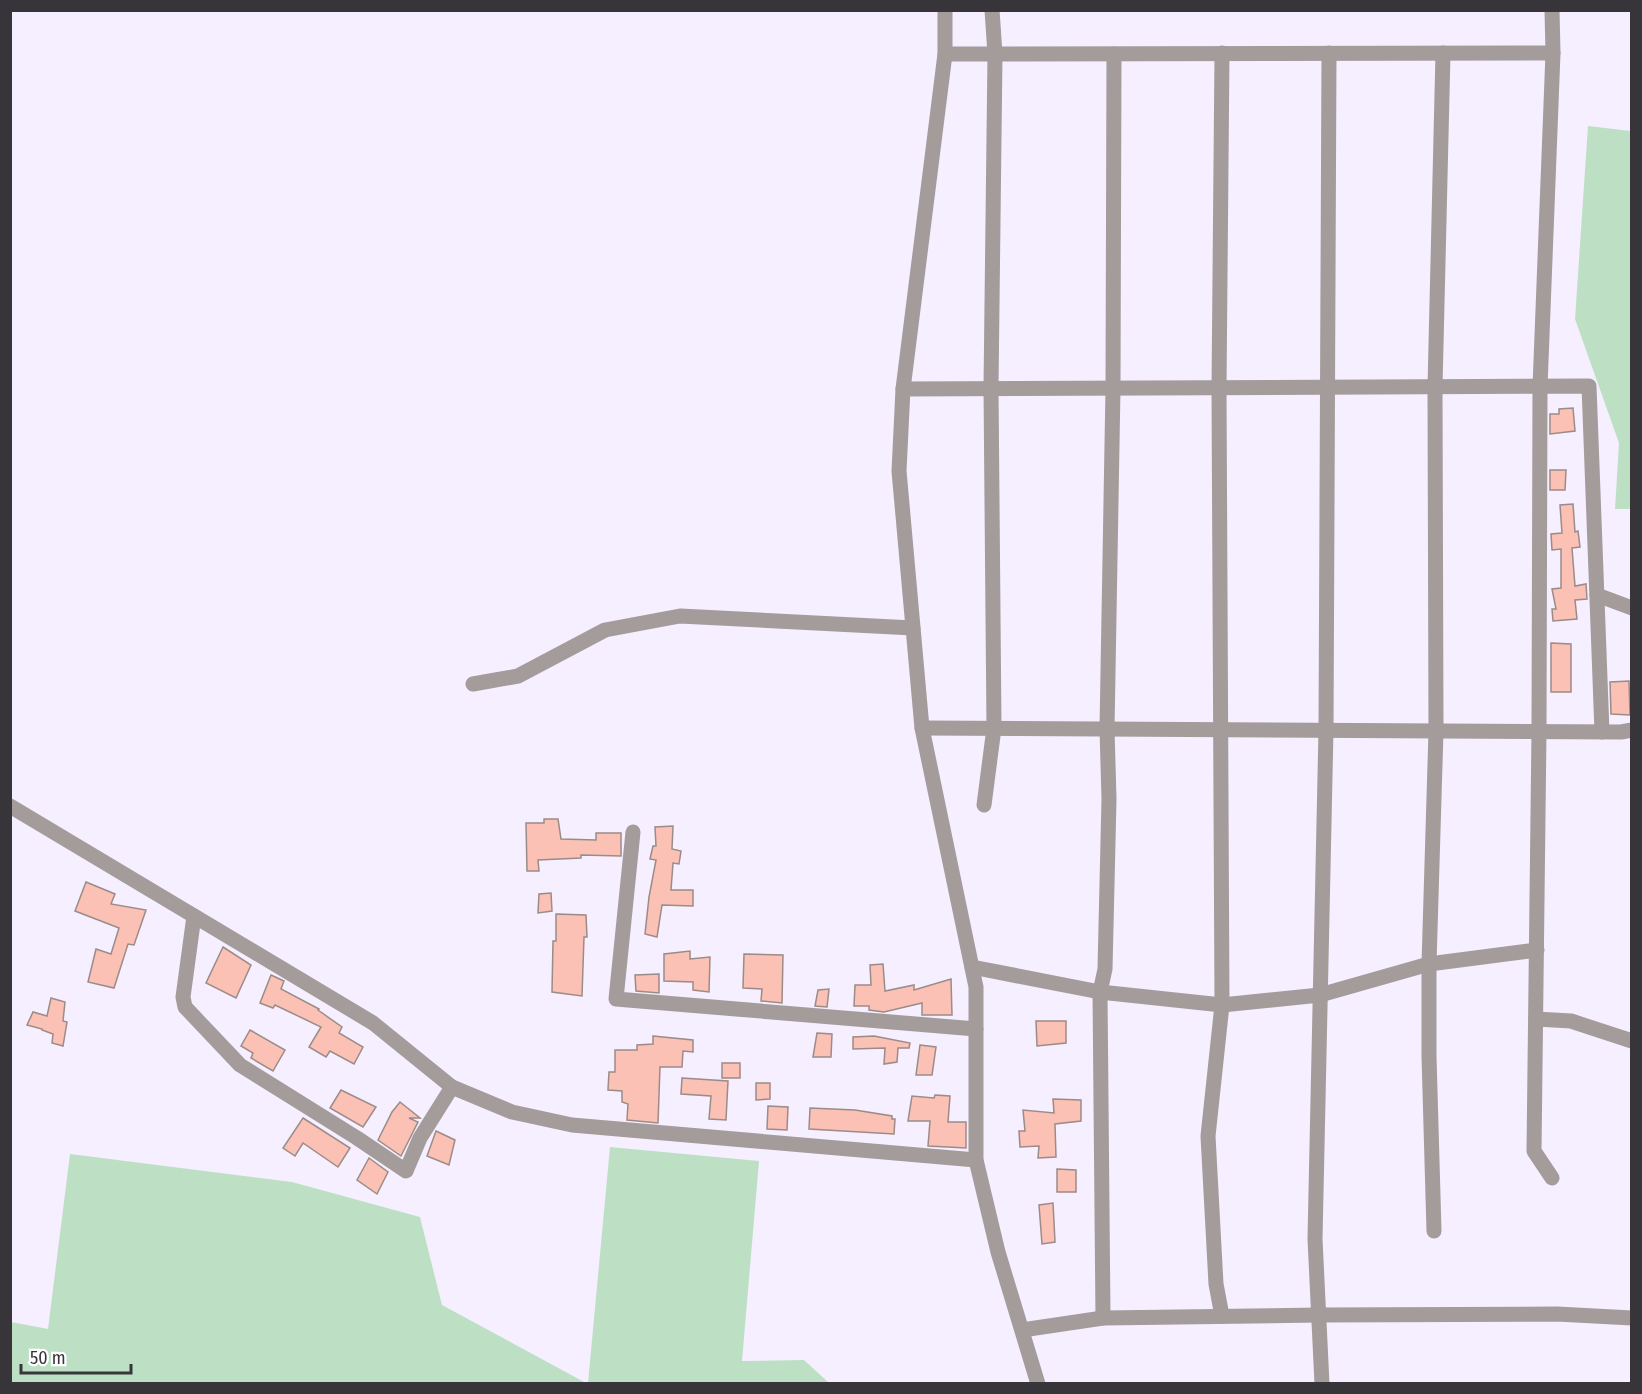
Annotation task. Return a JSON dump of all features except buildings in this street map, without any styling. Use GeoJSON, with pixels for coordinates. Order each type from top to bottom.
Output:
{"type":"FeatureCollection","features":[{"type":"Feature","properties":{"kind":"street"},"geometry":{"type":"LineString","coordinates":[[984,805],[994,728],[991,388],[995,54],[992,10]]}},
{"type":"Feature","properties":{"kind":"street"},"geometry":{"type":"LineString","coordinates":[[1552,10],[1553,53],[1540,387],[1534,1151],[1552,1178]]}},
{"type":"Feature","properties":{"kind":"street"},"geometry":{"type":"LineString","coordinates":[[943,12],[945,54],[903,389],[899,471],[922,728],[976,987],[976,1160],[998,1252],[1038,1383]]}},
{"type":"Feature","properties":{"kind":"street"},"geometry":{"type":"LineString","coordinates":[[1322,1383],[1315,1239],[1326,730],[1329,53]]}},
{"type":"Feature","properties":{"kind":"street"},"geometry":{"type":"LineString","coordinates":[[1434,1231],[1429,964],[1436,731],[1435,387],[1443,53]]}},
{"type":"Feature","properties":{"kind":"street"},"geometry":{"type":"LineString","coordinates":[[945,54],[1553,53]]}},
{"type":"Feature","properties":{"kind":"street"},"geometry":{"type":"LineString","coordinates":[[1103,1318],[1100,993],[1106,969],[1109,799],[1107,729],[1113,388],[1114,54]]}},
{"type":"Feature","properties":{"kind":"street"},"geometry":{"type":"LineString","coordinates":[[1222,54],[1219,388],[1222,1005],[1208,1136],[1216,1284],[1222,1316]]}},
{"type":"Feature","properties":{"kind":"street"},"geometry":{"type":"LineString","coordinates":[[903,389],[1589,387],[1602,732]]}},
{"type":"Feature","properties":{"kind":"street"},"geometry":{"type":"LineString","coordinates":[[1597,595],[1632,608]]}},
{"type":"Feature","properties":{"kind":"street"},"geometry":{"type":"LineString","coordinates":[[473,684],[518,675],[605,630],[680,616],[913,628]]}},
{"type":"Feature","properties":{"kind":"street"},"geometry":{"type":"LineString","coordinates":[[922,728],[1602,732],[1632,730]]}},
{"type":"Feature","properties":{"kind":"street"},"geometry":{"type":"LineString","coordinates":[[10,806],[373,1023],[452,1087],[512,1112],[572,1125],[976,1160]]}},
{"type":"Feature","properties":{"kind":"street"},"geometry":{"type":"LineString","coordinates":[[633,832],[616,999],[976,1029]]}},
{"type":"Feature","properties":{"kind":"street"},"geometry":{"type":"LineString","coordinates":[[194,916],[183,997],[185,1007],[240,1065],[357,1137],[406,1171],[420,1138],[452,1087]]}},
{"type":"Feature","properties":{"kind":"street"},"geometry":{"type":"LineString","coordinates":[[972,967],[1100,993],[1222,1005],[1320,995],[1429,964],[1537,950]]}},
{"type":"Feature","properties":{"kind":"street"},"geometry":{"type":"LineString","coordinates":[[1536,1019],[1571,1021],[1632,1041]]}},
{"type":"Feature","properties":{"kind":"street"},"geometry":{"type":"LineString","coordinates":[[1022,1330],[1103,1318],[1557,1314],[1632,1318]]}},
{"type":"Feature","properties":{"kind":"green space"},"geometry":{"type":"Polygon","coordinates":[[[1588,126],[1631,131],[1631,509],[1615,509],[1619,443],[1575,319],[1588,126]]]}},
{"type":"Feature","properties":{"kind":"green space"},"geometry":{"type":"Polygon","coordinates":[[[610,1147],[759,1161],[742,1361],[804,1360],[829,1383],[588,1383],[610,1147]]]}},
{"type":"Feature","properties":{"kind":"green space"},"geometry":{"type":"Polygon","coordinates":[[[70,1154],[292,1182],[420,1217],[442,1305],[586,1383],[11,1383],[11,1322],[48,1329],[70,1154]]]}}]}
